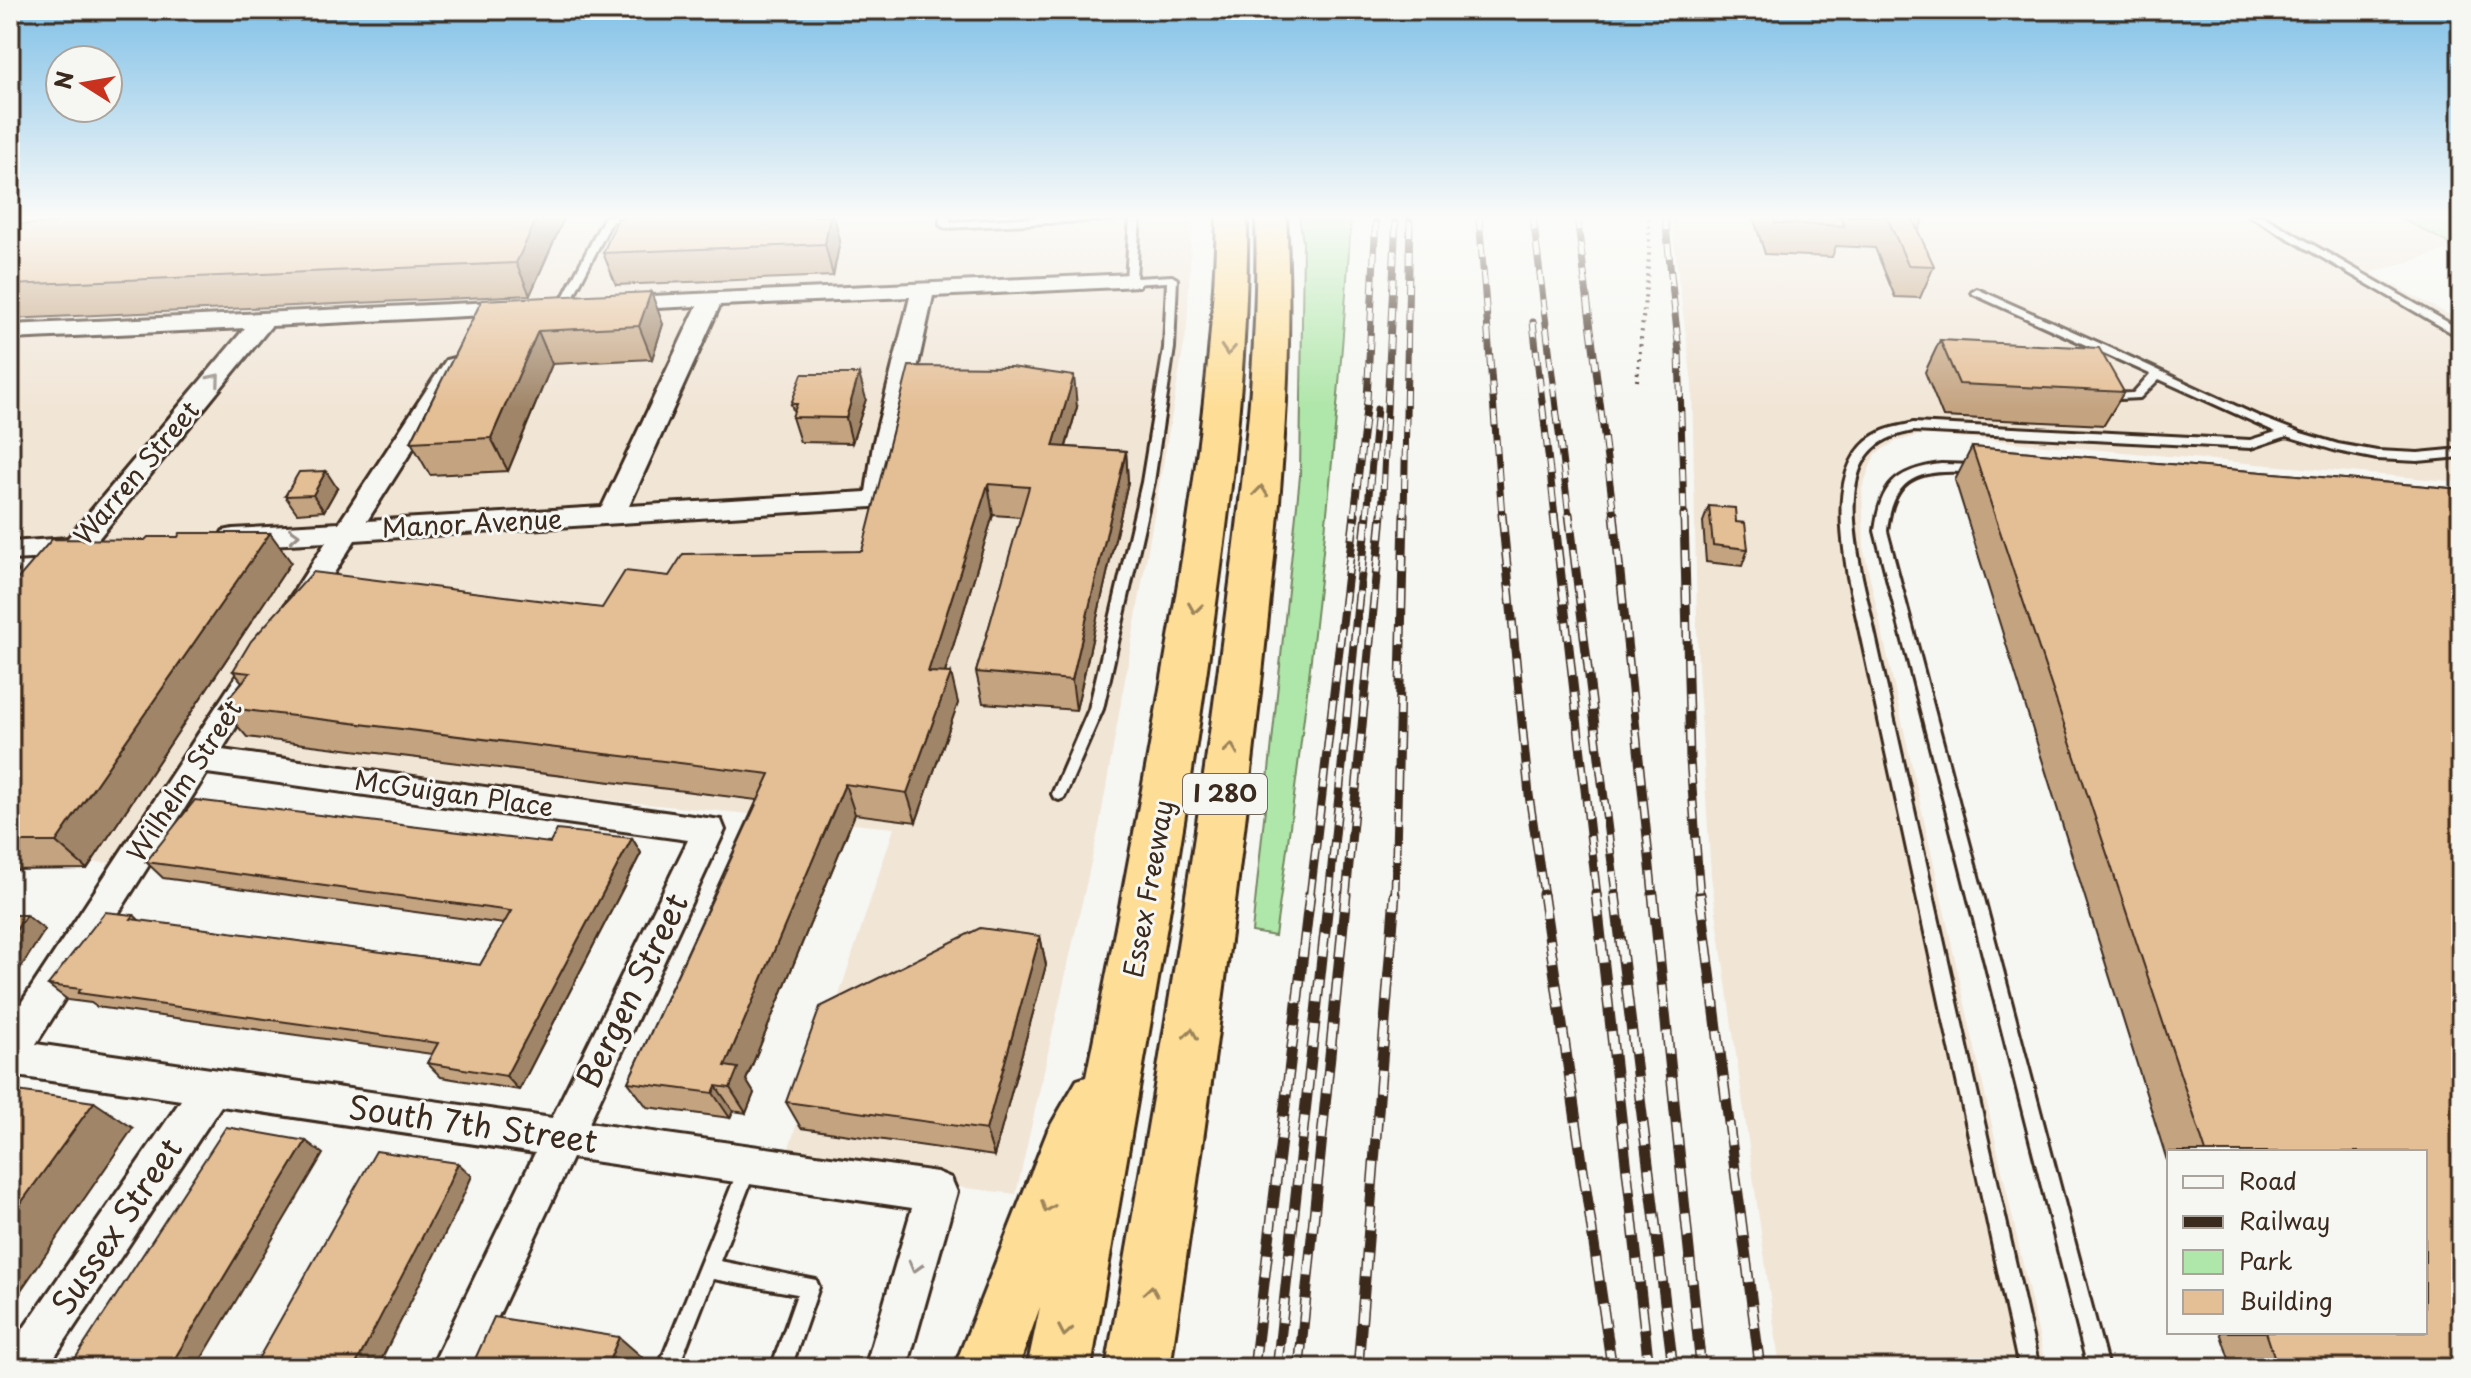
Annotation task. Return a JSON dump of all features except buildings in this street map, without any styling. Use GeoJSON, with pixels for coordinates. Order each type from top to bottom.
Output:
{"type":"FeatureCollection","features":[{"type":"Feature","properties":{"kind":"highway","name":"Essex Freeway"},"geometry":{"type":"LineString","coordinates":[[1059,1368],[1178,719],[1214,479],[1229,331],[1230,280]]}},
{"type":"Feature","properties":{"kind":"highway","name":"I 280"},"geometry":{"type":"LineString","coordinates":[[1138,1368],[1223,810],[1253,559],[1270,377],[1274,280]]}},
{"type":"Feature","properties":{"kind":"highway"},"geometry":{"type":"LineString","coordinates":[[986,1368],[1068,1150],[1117,1062]]}},
{"type":"Feature","properties":{"kind":"street"},"geometry":{"type":"LineString","coordinates":[[13,335],[265,319],[1131,281]]}},
{"type":"Feature","properties":{"kind":"street","name":"Manor Avenue"},"geometry":{"type":"LineString","coordinates":[[203,540],[878,500],[886,445],[923,289]]}},
{"type":"Feature","properties":{"kind":"street"},"geometry":{"type":"LineString","coordinates":[[611,516],[712,298]]}},
{"type":"Feature","properties":{"kind":"street","name":"Wilhelm Street"},"geometry":{"type":"LineString","coordinates":[[10,1052],[490,309]]}},
{"type":"Feature","properties":{"kind":"street","name":"Warren Street"},"geometry":{"type":"LineString","coordinates":[[48,581],[265,319]]}},
{"type":"Feature","properties":{"kind":"street"},"geometry":{"type":"LineString","coordinates":[[10,551],[108,545]]}},
{"type":"Feature","properties":{"kind":"street","name":"McGuigan Place"},"geometry":{"type":"LineString","coordinates":[[199,759],[709,830]]}},
{"type":"Feature","properties":{"kind":"street","name":"Bergen Street"},"geometry":{"type":"LineString","coordinates":[[452,1368],[709,830]]}},
{"type":"Feature","properties":{"kind":"street","name":"South 7th Street"},"geometry":{"type":"LineString","coordinates":[[10,1058],[937,1192],[886,1368]]}},
{"type":"Feature","properties":{"kind":"street","name":"Sussex Street"},"geometry":{"type":"LineString","coordinates":[[22,1368],[212,1087]]}},
{"type":"Feature","properties":{"kind":"lane"},"geometry":{"type":"LineString","coordinates":[[564,305],[577,280]]}},
{"type":"Feature","properties":{"kind":"lane"},"geometry":{"type":"LineString","coordinates":[[1131,281],[1145,280]]}},
{"type":"Feature","properties":{"kind":"lane"},"geometry":{"type":"LineString","coordinates":[[1059,794],[1096,709],[1148,482],[1169,348],[1172,280]]}},
{"type":"Feature","properties":{"kind":"lane"},"geometry":{"type":"LineString","coordinates":[[2366,280],[2461,335]]}},
{"type":"Feature","properties":{"kind":"lane"},"geometry":{"type":"LineString","coordinates":[[1977,292],[2286,433],[2371,454],[2423,457],[2461,453]]}},
{"type":"Feature","properties":{"kind":"lane"},"geometry":{"type":"LineString","coordinates":[[2095,397],[2133,398],[2157,374]]}},
{"type":"Feature","properties":{"kind":"lane"},"geometry":{"type":"LineString","coordinates":[[2029,1368],[1855,577],[1848,531],[1852,475],[1860,453],[1872,440],[1913,427],[2251,444],[2286,433]]}},
{"type":"Feature","properties":{"kind":"lane"},"geometry":{"type":"LineString","coordinates":[[1988,470],[1941,465],[1911,475],[1889,489],[1882,511],[1881,531],[2098,1368]]}},
{"type":"Feature","properties":{"kind":"lane"},"geometry":{"type":"LineString","coordinates":[[668,1368],[748,1165]]}},
{"type":"Feature","properties":{"kind":"lane"},"geometry":{"type":"LineString","coordinates":[[707,1268],[809,1287],[781,1368]]}},
{"type":"Feature","properties":{"kind":"path"},"geometry":{"type":"LineString","coordinates":[[1637,381],[1638,340],[1647,280]]}},
{"type":"Feature","properties":{"kind":"shaded area"},"geometry":{"type":"Polygon","coordinates":[[[10,280],[1189,280],[1187,328],[1099,827],[1016,1194],[783,1166],[894,828],[191,760],[127,863],[10,861],[72,543],[10,545],[10,280]]]}},
{"type":"Feature","properties":{"kind":"shaded area"},"geometry":{"type":"Polygon","coordinates":[[[1679,280],[2384,280],[2461,321],[2461,482],[1922,434],[1895,442],[1875,454],[1862,488],[1864,551],[2046,1368],[1780,1368],[1711,876],[1698,669],[1692,383],[1679,280]]]}},
{"type":"Feature","properties":{"kind":"green space"},"geometry":{"type":"Polygon","coordinates":[[[1303,280],[1347,280],[1320,577],[1275,936],[1252,932],[1300,476],[1303,280]]]}},
{"type":"Feature","properties":{"kind":"railway"},"geometry":{"type":"LineString","coordinates":[[1354,516],[1367,401],[1373,280]]}},
{"type":"Feature","properties":{"kind":"railway"},"geometry":{"type":"LineString","coordinates":[[1382,516],[1393,280]]}},
{"type":"Feature","properties":{"kind":"railway"},"geometry":{"type":"LineString","coordinates":[[1404,516],[1409,280]]}},
{"type":"Feature","properties":{"kind":"railway"},"geometry":{"type":"LineString","coordinates":[[1484,280],[1502,516]]}},
{"type":"Feature","properties":{"kind":"railway"},"geometry":{"type":"LineString","coordinates":[[1541,280],[1569,516]]}},
{"type":"Feature","properties":{"kind":"railway"},"geometry":{"type":"LineString","coordinates":[[1585,280],[1614,516]]}},
{"type":"Feature","properties":{"kind":"railway"},"geometry":{"type":"LineString","coordinates":[[1672,280],[1679,352],[1684,516]]}},
{"type":"Feature","properties":{"kind":"railway"},"geometry":{"type":"LineString","coordinates":[[1533,322],[1555,516]]}},
{"type":"Feature","properties":{"kind":"railway"},"geometry":{"type":"LineString","coordinates":[[1367,516],[1377,409]]}},
{"type":"Feature","properties":{"kind":"railway"},"geometry":{"type":"LineString","coordinates":[[1310,896],[1355,514]]}},
{"type":"Feature","properties":{"kind":"railway"},"geometry":{"type":"LineString","coordinates":[[1329,896],[1367,514]]}},
{"type":"Feature","properties":{"kind":"railway"},"geometry":{"type":"LineString","coordinates":[[1346,896],[1382,514]]}},
{"type":"Feature","properties":{"kind":"railway"},"geometry":{"type":"LineString","coordinates":[[1395,896],[1404,514]]}},
{"type":"Feature","properties":{"kind":"railway"},"geometry":{"type":"LineString","coordinates":[[1502,514],[1529,795],[1544,896]]}},
{"type":"Feature","properties":{"kind":"railway"},"geometry":{"type":"LineString","coordinates":[[1554,514],[1597,896]]}},
{"type":"Feature","properties":{"kind":"railway"},"geometry":{"type":"LineString","coordinates":[[1569,514],[1616,896]]}},
{"type":"Feature","properties":{"kind":"railway"},"geometry":{"type":"LineString","coordinates":[[1614,514],[1653,896]]}},
{"type":"Feature","properties":{"kind":"railway"},"geometry":{"type":"LineString","coordinates":[[1684,514],[1690,760],[1700,896]]}},
{"type":"Feature","properties":{"kind":"railway"},"geometry":{"type":"LineString","coordinates":[[1254,1368],[1310,894]]}},
{"type":"Feature","properties":{"kind":"railway"},"geometry":{"type":"LineString","coordinates":[[1277,1368],[1329,894]]}},
{"type":"Feature","properties":{"kind":"railway"},"geometry":{"type":"LineString","coordinates":[[1299,1368],[1346,894]]}},
{"type":"Feature","properties":{"kind":"railway"},"geometry":{"type":"LineString","coordinates":[[1358,1368],[1395,894]]}},
{"type":"Feature","properties":{"kind":"railway"},"geometry":{"type":"LineString","coordinates":[[1543,894],[1612,1368]]}},
{"type":"Feature","properties":{"kind":"railway"},"geometry":{"type":"LineString","coordinates":[[1596,894],[1649,1368]]}},
{"type":"Feature","properties":{"kind":"railway"},"geometry":{"type":"LineString","coordinates":[[1615,894],[1673,1368]]}},
{"type":"Feature","properties":{"kind":"railway"},"geometry":{"type":"LineString","coordinates":[[1653,894],[1701,1368]]}},
{"type":"Feature","properties":{"kind":"railway"},"geometry":{"type":"LineString","coordinates":[[1700,894],[1760,1368]]}}]}
